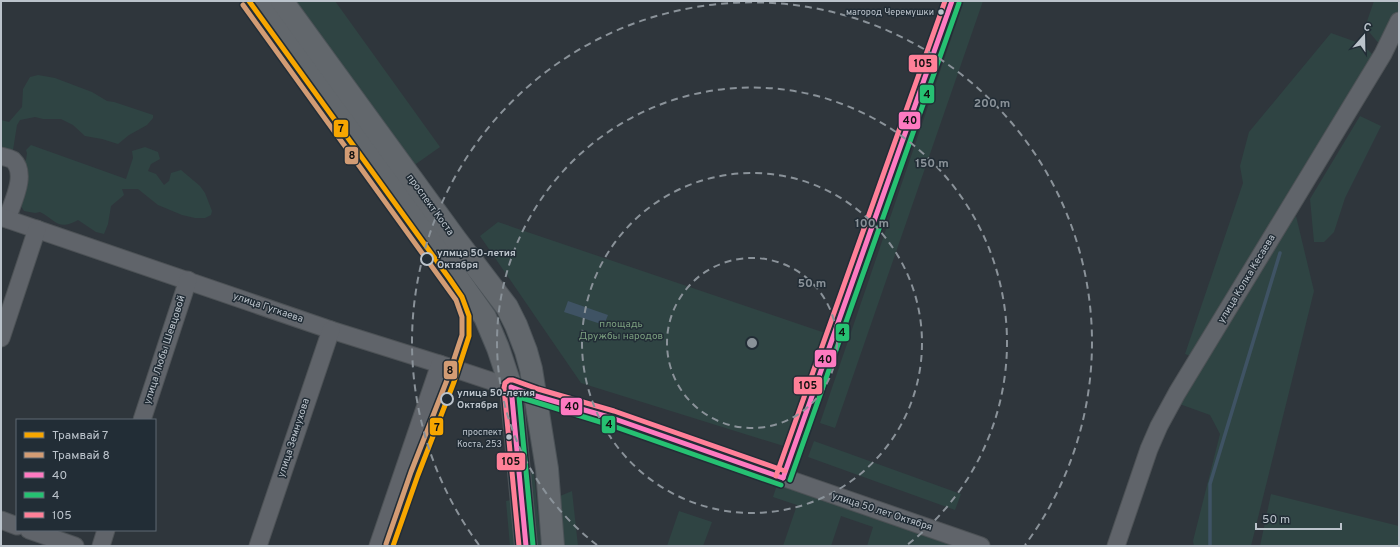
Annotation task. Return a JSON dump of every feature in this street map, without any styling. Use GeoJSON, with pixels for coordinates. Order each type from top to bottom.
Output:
{"type":"FeatureCollection","features":[{"type":"Feature","properties":{"kind":"main road","name":"проспект Коста"},"geometry":{"type":"LineString","coordinates":[[261,1],[485,317],[498,348],[510,387],[526,546]]}},
{"type":"Feature","properties":{"kind":"main road","name":"проспект Коста"},"geometry":{"type":"LineString","coordinates":[[282,1],[456,240],[507,307],[516,325],[526,351],[536,396],[547,468],[553,546]]}},
{"type":"Feature","properties":{"kind":"street"},"geometry":{"type":"LineString","coordinates":[[536,396],[612,418],[783,478],[952,1]]}},
{"type":"Feature","properties":{"kind":"street","name":"улица Колка Кесаева"},"geometry":{"type":"LineString","coordinates":[[1116,546],[1149,448],[1159,426],[1177,393],[1384,54],[1399,21]]}},
{"type":"Feature","properties":{"kind":"street"},"geometry":{"type":"LineString","coordinates":[[1,156],[12,160],[19,170],[19,181],[4,218]]}},
{"type":"Feature","properties":{"kind":"street","name":"улица Гугкаева"},"geometry":{"type":"LineString","coordinates":[[4,218],[331,330],[536,396]]}},
{"type":"Feature","properties":{"kind":"street"},"geometry":{"type":"LineString","coordinates":[[1,338],[38,229]]}},
{"type":"Feature","properties":{"kind":"street","name":"улица Любы Шевцовой"},"geometry":{"type":"LineString","coordinates":[[142,419],[188,280]]}},
{"type":"Feature","properties":{"kind":"street","name":"улица Земнухова"},"geometry":{"type":"LineString","coordinates":[[258,546],[331,330]]}},
{"type":"Feature","properties":{"kind":"street"},"geometry":{"type":"LineString","coordinates":[[378,546],[440,364]]}},
{"type":"Feature","properties":{"kind":"street","name":"улица 50 лет Октября"},"geometry":{"type":"LineString","coordinates":[[783,478],[981,546]]}},
{"type":"Feature","properties":{"kind":"street"},"geometry":{"type":"LineString","coordinates":[[1,520],[16,526]]}},
{"type":"Feature","properties":{"kind":"street"},"geometry":{"type":"LineString","coordinates":[[32,531],[75,546]]}},
{"type":"Feature","properties":{"kind":"street"},"geometry":{"type":"LineString","coordinates":[[101,546],[106,531]]}},
{"type":"Feature","properties":{"kind":"green space"},"geometry":{"type":"Polygon","coordinates":[[[295,1],[335,1],[440,147],[413,166],[295,1]]]}},
{"type":"Feature","properties":{"kind":"green space"},"geometry":{"type":"Polygon","coordinates":[[[964,1],[983,1],[835,428],[820,423],[964,1]]]}},
{"type":"Feature","properties":{"kind":"green space"},"geometry":{"type":"Polygon","coordinates":[[[1374,1],[1399,1],[1399,11],[1385,51],[1365,27],[1374,1]]]}},
{"type":"Feature","properties":{"kind":"green space"},"geometry":{"type":"Polygon","coordinates":[[[1331,33],[1362,44],[1378,60],[1191,356],[1185,354],[1243,183],[1240,166],[1249,132],[1331,33]]]}},
{"type":"Feature","properties":{"kind":"green space"},"geometry":{"type":"Polygon","coordinates":[[[38,75],[55,78],[92,92],[107,101],[153,115],[153,118],[147,125],[129,135],[118,144],[85,136],[73,125],[61,119],[43,119],[35,117],[20,120],[17,125],[13,150],[5,151],[1,149],[1,120],[9,122],[22,107],[23,89],[30,77],[38,75]]]}},
{"type":"Feature","properties":{"kind":"green space"},"geometry":{"type":"Polygon","coordinates":[[[1360,116],[1381,126],[1345,198],[1334,232],[1324,242],[1314,242],[1310,199],[1360,116]]]}},
{"type":"Feature","properties":{"kind":"green space"},"geometry":{"type":"Polygon","coordinates":[[[31,145],[126,179],[133,158],[132,151],[145,147],[158,152],[160,159],[151,164],[148,171],[156,174],[164,185],[169,181],[171,173],[181,170],[200,186],[205,193],[212,211],[211,215],[205,218],[195,218],[182,215],[158,205],[138,189],[122,189],[124,195],[111,206],[108,224],[104,234],[96,232],[78,220],[62,225],[40,212],[35,213],[24,211],[21,206],[24,190],[19,164],[26,160],[26,150],[31,145]]]}},
{"type":"Feature","properties":{"kind":"green space"},"geometry":{"type":"Polygon","coordinates":[[[1296,216],[1314,291],[1251,546],[1194,546],[1193,541],[1220,434],[1210,415],[1174,402],[1259,267],[1296,216]]]}},
{"type":"Feature","properties":{"kind":"green space","name":"площадь Дружбы народов"},"geometry":{"type":"Polygon","coordinates":[[[498,222],[831,335],[790,448],[581,383],[480,236],[498,222]]]}},
{"type":"Feature","properties":{"kind":"green space"},"geometry":{"type":"Polygon","coordinates":[[[814,441],[961,494],[955,510],[808,457],[814,441]]]}},
{"type":"Feature","properties":{"kind":"green space"},"geometry":{"type":"Polygon","coordinates":[[[530,471],[534,472],[541,546],[537,546],[530,471]]]}},
{"type":"Feature","properties":{"kind":"green space"},"geometry":{"type":"Polygon","coordinates":[[[779,479],[972,546],[867,546],[873,527],[841,516],[831,546],[783,546],[797,505],[773,497],[779,479]]]}},
{"type":"Feature","properties":{"kind":"green space"},"geometry":{"type":"Polygon","coordinates":[[[572,491],[578,546],[564,546],[560,496],[572,491]]]}},
{"type":"Feature","properties":{"kind":"green space"},"geometry":{"type":"Polygon","coordinates":[[[1271,494],[1399,526],[1399,546],[1260,546],[1271,494]]]}},
{"type":"Feature","properties":{"kind":"green space"},"geometry":{"type":"Polygon","coordinates":[[[521,498],[525,546],[510,546],[506,501],[521,498]]]}},
{"type":"Feature","properties":{"kind":"green space"},"geometry":{"type":"Polygon","coordinates":[[[679,511],[712,522],[703,546],[667,546],[679,511]]]}},
{"type":"Feature","properties":{"kind":"water"},"geometry":{"type":"Polygon","coordinates":[[[568,301],[608,315],[604,325],[564,312],[568,301]]]}},
{"type":"Feature","properties":{"kind":"waterway"},"geometry":{"type":"LineString","coordinates":[[1210,546],[1210,484],[1280,253]]}},
{"type":"Feature","properties":{"kind":"tram line"},"geometry":{"type":"LineString","coordinates":[[241,1],[444,280],[454,296],[458,307],[461,325],[455,355],[428,420],[386,546]]}},
{"type":"Feature","properties":{"kind":"tram line","name":"7"},"geometry":{"type":"LineString","coordinates":[[249,1],[449,278],[462,297],[469,316],[469,336],[454,382],[418,475],[393,546]]}},
{"type":"Feature","properties":{"kind":"tram line","name":"8"},"geometry":{"type":"LineString","coordinates":[[243,5],[456,300],[462,317],[462,335],[447,380],[411,472],[386,544]]}},
{"type":"Feature","properties":{"kind":"transit line","name":"105"},"geometry":{"type":"LineString","coordinates":[[776,476],[945,1]]}},
{"type":"Feature","properties":{"kind":"transit line","name":"40"},"geometry":{"type":"LineString","coordinates":[[783,478],[952,1]]}},
{"type":"Feature","properties":{"kind":"transit line","name":"4"},"geometry":{"type":"LineString","coordinates":[[790,480],[959,3]]}},
{"type":"Feature","properties":{"kind":"transit line","name":"105"},"geometry":{"type":"LineString","coordinates":[[519,546],[504,388],[505,383],[509,380],[614,411],[785,471]]}},
{"type":"Feature","properties":{"kind":"transit line","name":"40"},"geometry":{"type":"LineString","coordinates":[[526,546],[511,387],[536,396],[612,418],[783,478]]}},
{"type":"Feature","properties":{"kind":"transit line","name":"4"},"geometry":{"type":"LineString","coordinates":[[533,545],[519,397],[610,425],[781,485]]}},
{"type":"Feature","properties":{"kind":"place","name":"магород Черемушки"},"geometry":{"type":"Point","coordinates":[941,12]}},
{"type":"Feature","properties":{"kind":"place","name":"улмца 50-летия Октября"},"geometry":{"type":"Point","coordinates":[427,259]}},
{"type":"Feature","properties":{"kind":"place","name":"улица 50-летия Октября"},"geometry":{"type":"Point","coordinates":[447,399]}},
{"type":"Feature","properties":{"kind":"place","name":"проспект Коста, 253"},"geometry":{"type":"Point","coordinates":[509,437]}}]}
